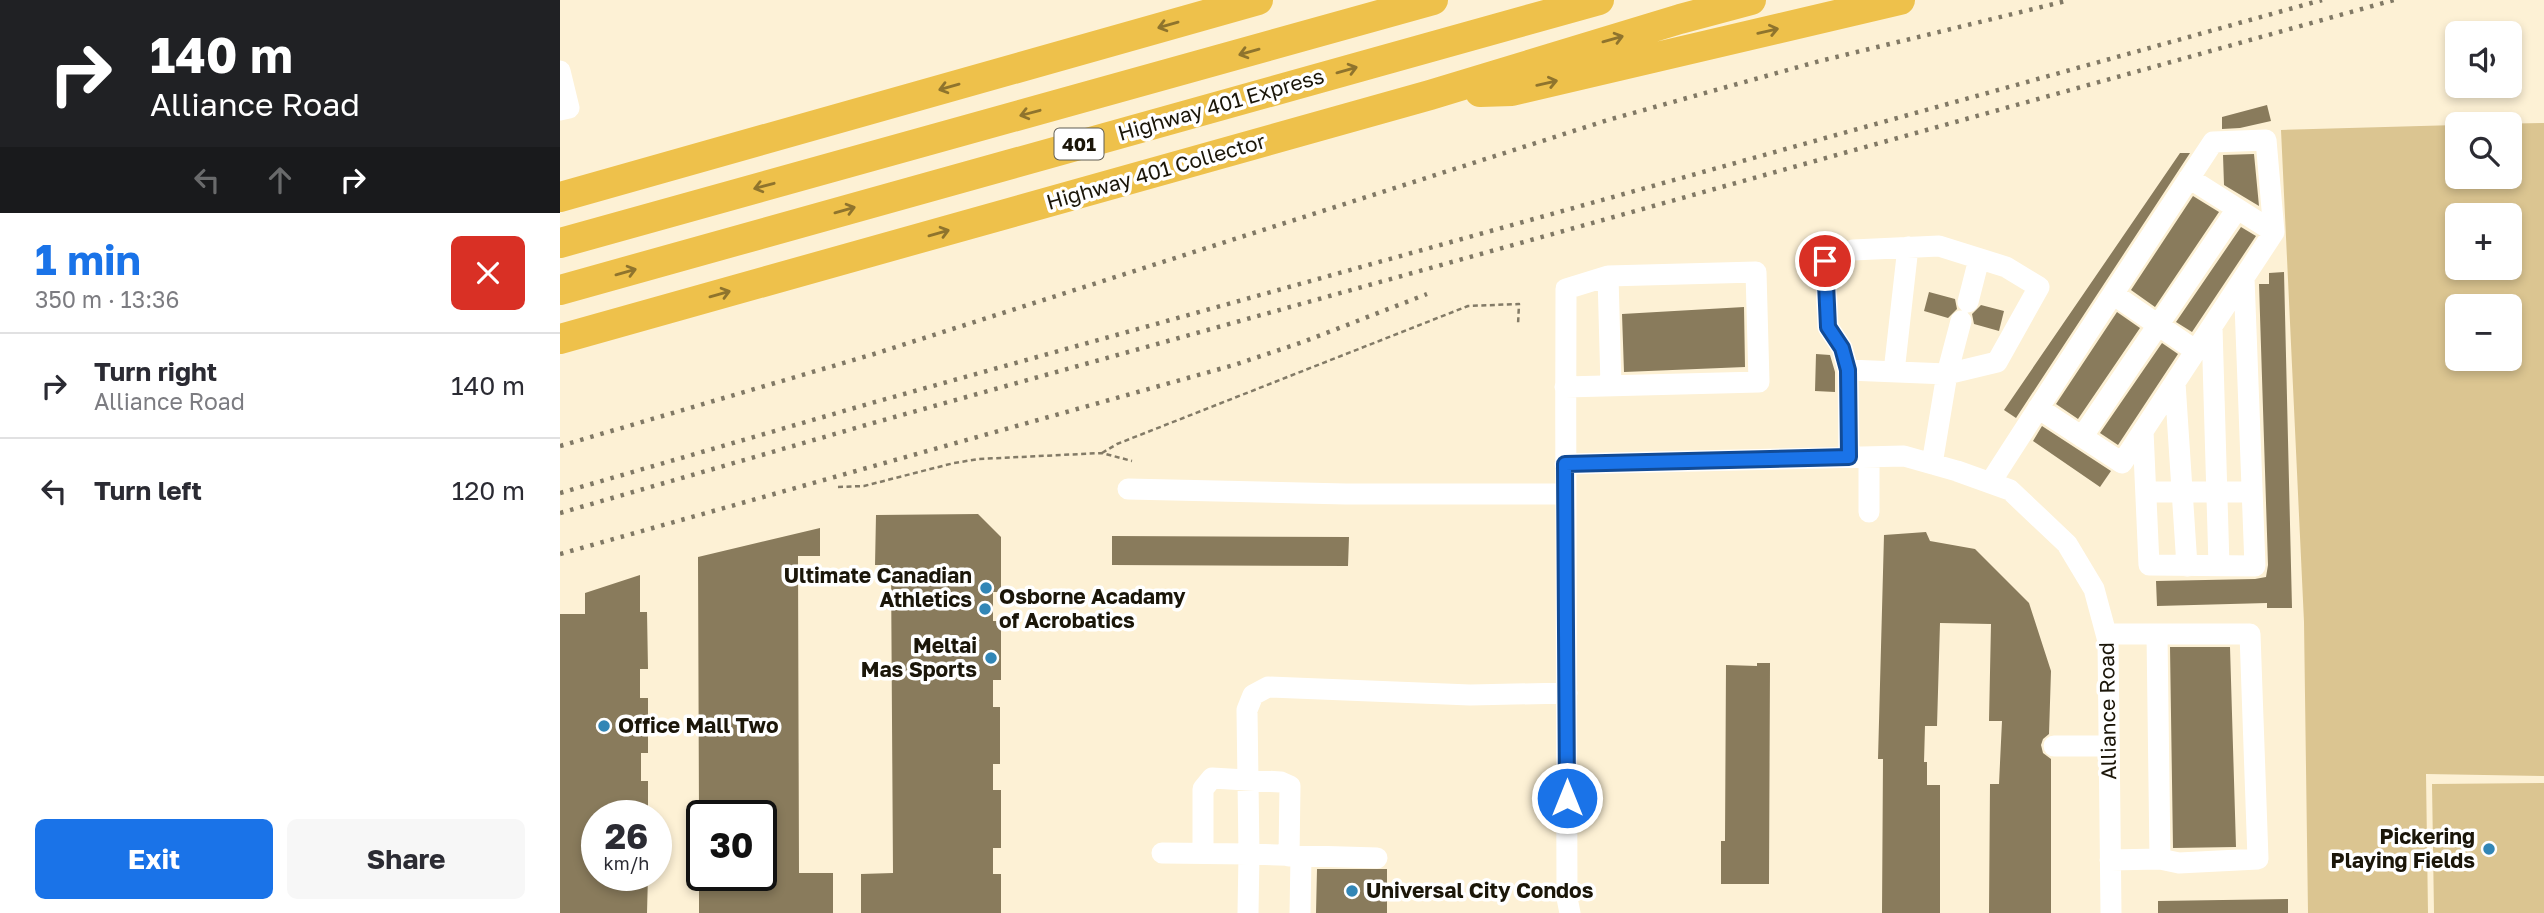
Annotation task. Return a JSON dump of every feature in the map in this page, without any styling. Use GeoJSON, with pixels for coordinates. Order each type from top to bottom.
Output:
{"type":"FeatureCollection","features":[{"type":"Feature","properties":{"kind":"highway"},"geometry":{"type":"LineString","coordinates":[[560,197],[1258,0]]}},
{"type":"Feature","properties":{"kind":"highway","name":"Highway 401 Express"},"geometry":{"type":"LineString","coordinates":[[560,243],[1433,0]]}},
{"type":"Feature","properties":{"kind":"highway","name":"Highway 401 Express"},"geometry":{"type":"LineString","coordinates":[[560,290],[1598,0]]}},
{"type":"Feature","properties":{"kind":"highway","name":"Highway 401 Collector"},"geometry":{"type":"LineString","coordinates":[[560,339],[1430,94],[1751,0]]}},
{"type":"Feature","properties":{"kind":"highway"},"geometry":{"type":"LineString","coordinates":[[1430,94],[1512,91],[1900,0]]}},
{"type":"Feature","properties":{"kind":"highway"},"geometry":{"type":"LineString","coordinates":[[560,178],[680,163]]}},
{"type":"Feature","properties":{"kind":"street"},"geometry":{"type":"LineString","coordinates":[[560,71],[564,109]]}},
{"type":"Feature","properties":{"kind":"street"},"geometry":{"type":"LineString","coordinates":[[1990,483],[2038,408],[2213,142],[2266,140],[2274,232],[2122,463],[2038,408]]}},
{"type":"Feature","properties":{"kind":"street"},"geometry":{"type":"LineString","coordinates":[[2189,178],[2274,232]]}},
{"type":"Feature","properties":{"kind":"street"},"geometry":{"type":"LineString","coordinates":[[2082,437],[2237,209]]}},
{"type":"Feature","properties":{"kind":"street"},"geometry":{"type":"LineString","coordinates":[[1848,370],[1947,374],[1997,362],[2039,287],[2006,267],[1939,246],[1853,250],[1825,261],[1828,327],[1842,348],[1848,370],[1869,512]]}},
{"type":"Feature","properties":{"kind":"street"},"geometry":{"type":"LineString","coordinates":[[1894,372],[1908,247]]}},
{"type":"Feature","properties":{"kind":"street"},"geometry":{"type":"LineString","coordinates":[[1932,464],[1947,374],[1979,259]]}},
{"type":"Feature","properties":{"kind":"street"},"geometry":{"type":"LineString","coordinates":[[1565,387],[1759,382],[1756,272],[1608,276],[1566,289],[1565,387],[1565,464],[1567,898],[1570,913]]}},
{"type":"Feature","properties":{"kind":"street"},"geometry":{"type":"LineString","coordinates":[[1608,276],[1611,386]]}},
{"type":"Feature","properties":{"kind":"street"},"geometry":{"type":"LineString","coordinates":[[2143,431],[2149,565],[2255,566],[2244,278]]}},
{"type":"Feature","properties":{"kind":"street"},"geometry":{"type":"LineString","coordinates":[[2113,294],[2196,351]]}},
{"type":"Feature","properties":{"kind":"street"},"geometry":{"type":"LineString","coordinates":[[2212,327],[2219,566]]}},
{"type":"Feature","properties":{"kind":"street"},"geometry":{"type":"LineString","coordinates":[[2175,383],[2187,566]]}},
{"type":"Feature","properties":{"kind":"street","name":"Alliance Road"},"geometry":{"type":"LineString","coordinates":[[1565,464],[1904,456],[2010,490],[2067,544],[2094,589],[2106,634],[2111,913]]}},
{"type":"Feature","properties":{"kind":"street"},"geometry":{"type":"LineString","coordinates":[[1128,489],[1346,494],[1566,494]]}},
{"type":"Feature","properties":{"kind":"street"},"geometry":{"type":"LineString","coordinates":[[2146,492],[2252,492]]}},
{"type":"Feature","properties":{"kind":"street"},"geometry":{"type":"LineString","coordinates":[[2106,634],[2250,634],[2258,859],[2179,863],[2160,859],[2110,860]]}},
{"type":"Feature","properties":{"kind":"street"},"geometry":{"type":"LineString","coordinates":[[2157,634],[2160,859]]}},
{"type":"Feature","properties":{"kind":"street"},"geometry":{"type":"LineString","coordinates":[[1248,913],[1247,710],[1252,695],[1268,687],[1470,695],[1567,693]]}},
{"type":"Feature","properties":{"kind":"street"},"geometry":{"type":"LineString","coordinates":[[2054,746],[2109,746]]}},
{"type":"Feature","properties":{"kind":"street"},"geometry":{"type":"LineString","coordinates":[[1200,841],[1203,789],[1212,778],[1281,782],[1290,786],[1300,913]]}},
{"type":"Feature","properties":{"kind":"street"},"geometry":{"type":"LineString","coordinates":[[1162,853],[1200,841],[1249,854],[1377,858]]}},
{"type":"Feature","properties":{"kind":"path"},"geometry":{"type":"LineString","coordinates":[[1102,453],[1117,444],[1468,306],[1519,304],[1518,325]]}},
{"type":"Feature","properties":{"kind":"path"},"geometry":{"type":"LineString","coordinates":[[838,487],[864,486],[979,459],[1102,453],[1132,461]]}},
{"type":"Feature","properties":{"kind":"shaded area"},"geometry":{"type":"Polygon","coordinates":[[[2522,123],[2544,123],[2544,776],[2426,774],[2428,913],[2308,913],[2304,622],[2281,130],[2445,125],[2445,189],[2522,189],[2522,123]]]}},
{"type":"Feature","properties":{"kind":"shaded area","name":"Pickering Playing Fields"},"geometry":{"type":"Polygon","coordinates":[[[2544,783],[2544,913],[2434,913],[2432,784],[2544,783]]]}},
{"type":"Feature","properties":{"kind":"building"},"geometry":{"type":"Polygon","coordinates":[[[2267,105],[2271,121],[2222,129],[2222,117],[2267,105]]]}},
{"type":"Feature","properties":{"kind":"building"},"geometry":{"type":"Polygon","coordinates":[[[2180,153],[2190,153],[2016,418],[2004,410],[2180,153]]]}},
{"type":"Feature","properties":{"kind":"building"},"geometry":{"type":"Polygon","coordinates":[[[2254,154],[2259,206],[2224,185],[2223,155],[2254,154]]]}},
{"type":"Feature","properties":{"kind":"building"},"geometry":{"type":"Polygon","coordinates":[[[2193,196],[2219,212],[2155,307],[2131,290],[2193,196]]]}},
{"type":"Feature","properties":{"kind":"building"},"geometry":{"type":"Polygon","coordinates":[[[2241,227],[2256,236],[2192,332],[2176,322],[2241,227]]]}},
{"type":"Feature","properties":{"kind":"building"},"geometry":{"type":"Polygon","coordinates":[[[2284,272],[2292,608],[2267,608],[2267,603],[2157,606],[2156,581],[2266,577],[2268,565],[2259,284],[2269,284],[2269,273],[2284,272]]]}},
{"type":"Feature","properties":{"kind":"building"},"geometry":{"type":"Polygon","coordinates":[[[1929,292],[1955,299],[1957,309],[1948,318],[1924,311],[1929,292]]]}},
{"type":"Feature","properties":{"kind":"building"},"geometry":{"type":"Polygon","coordinates":[[[1981,305],[2004,311],[1999,331],[1974,324],[1972,314],[1981,305]]]}},
{"type":"Feature","properties":{"kind":"building"},"geometry":{"type":"Polygon","coordinates":[[[1744,307],[1745,367],[1624,372],[1622,314],[1744,307]]]}},
{"type":"Feature","properties":{"kind":"building"},"geometry":{"type":"Polygon","coordinates":[[[2117,312],[2140,328],[2078,419],[2056,404],[2117,312]]]}},
{"type":"Feature","properties":{"kind":"building"},"geometry":{"type":"Polygon","coordinates":[[[2162,343],[2178,354],[2118,445],[2100,433],[2162,343]]]}},
{"type":"Feature","properties":{"kind":"building"},"geometry":{"type":"Polygon","coordinates":[[[1816,354],[1830,355],[1835,372],[1835,392],[1815,391],[1816,354]]]}},
{"type":"Feature","properties":{"kind":"building"},"geometry":{"type":"Polygon","coordinates":[[[2042,426],[2111,471],[2100,487],[2033,441],[2042,426]]]}},
{"type":"Feature","properties":{"kind":"building"},"geometry":{"type":"Polygon","coordinates":[[[978,514],[1001,537],[1001,592],[993,592],[993,621],[1001,621],[1001,680],[993,680],[993,707],[1000,707],[1000,764],[993,764],[993,790],[1001,790],[1001,848],[993,848],[993,874],[1001,874],[1001,913],[861,913],[861,874],[893,873],[891,565],[875,565],[876,515],[978,514]]]}},
{"type":"Feature","properties":{"kind":"building"},"geometry":{"type":"Polygon","coordinates":[[[820,528],[820,556],[798,556],[799,873],[833,873],[833,913],[699,913],[699,891],[777,891],[777,800],[699,800],[698,557],[820,528]]]}},
{"type":"Feature","properties":{"kind":"building"},"geometry":{"type":"Polygon","coordinates":[[[1926,532],[1930,541],[1975,549],[2029,603],[2051,671],[2049,734],[2041,745],[2043,753],[2051,759],[2051,913],[1989,913],[1990,784],[1999,784],[2002,721],[1989,721],[1991,624],[1940,623],[1937,726],[1925,726],[1924,762],[1927,762],[1927,785],[1940,785],[1940,913],[1882,913],[1883,759],[1878,759],[1884,535],[1926,532]]]}},
{"type":"Feature","properties":{"kind":"building"},"geometry":{"type":"Polygon","coordinates":[[[1112,536],[1349,537],[1348,566],[1112,565],[1112,536]]]}},
{"type":"Feature","properties":{"kind":"building","name":"Office Mall Two"},"geometry":{"type":"Polygon","coordinates":[[[640,575],[640,612],[647,612],[648,669],[640,669],[640,698],[648,698],[648,753],[641,753],[641,781],[648,781],[648,800],[581,800],[581,891],[648,891],[647,913],[560,913],[560,614],[585,614],[585,593],[640,575]]]}},
{"type":"Feature","properties":{"kind":"building"},"geometry":{"type":"Polygon","coordinates":[[[2170,647],[2230,647],[2236,847],[2173,848],[2170,647]]]}},
{"type":"Feature","properties":{"kind":"building"},"geometry":{"type":"Polygon","coordinates":[[[1757,663],[1770,663],[1769,884],[1721,884],[1721,841],[1725,841],[1726,665],[1757,666],[1757,663]]]}},
{"type":"Feature","properties":{"kind":"building","name":"Universal City Condos"},"geometry":{"type":"Polygon","coordinates":[[[1317,869],[1387,869],[1387,913],[1316,913],[1317,869]]]}},
{"type":"Feature","properties":{"kind":"building"},"geometry":{"type":"Polygon","coordinates":[[[2288,899],[2288,913],[2158,913],[2158,901],[2288,899]]]}},
{"type":"Feature","properties":{"kind":"railway"},"geometry":{"type":"LineString","coordinates":[[560,446],[874,354],[1608,120],[1820,61],[2070,0]]}},
{"type":"Feature","properties":{"kind":"railway"},"geometry":{"type":"LineString","coordinates":[[560,493],[868,404],[2322,0]]}},
{"type":"Feature","properties":{"kind":"railway"},"geometry":{"type":"LineString","coordinates":[[560,513],[873,423],[2394,0]]}},
{"type":"Feature","properties":{"kind":"railway"},"geometry":{"type":"LineString","coordinates":[[560,554],[1234,365],[1303,342],[1427,294]]}},
{"type":"Feature","properties":{"kind":"place","name":"Ultimate Canadian Athletics"},"geometry":{"type":"Point","coordinates":[986,588]}},
{"type":"Feature","properties":{"kind":"place","name":"Osborne Acadamy of Acrobatics"},"geometry":{"type":"Point","coordinates":[985,609]}},
{"type":"Feature","properties":{"kind":"place","name":"Meltai Mas Sports"},"geometry":{"type":"Point","coordinates":[991,658]}},
{"type":"Feature","properties":{"kind":"place","name":"Office Mall Two"},"geometry":{"type":"Point","coordinates":[604,726]}},
{"type":"Feature","properties":{"kind":"place","name":"Pickering Playing Fields"},"geometry":{"type":"Point","coordinates":[2489,849]}},
{"type":"Feature","properties":{"kind":"place","name":"Universal City Condos"},"geometry":{"type":"Point","coordinates":[1352,891]}},
{"type":"Feature","properties":{"kind":"route"},"geometry":{"type":"LineString","coordinates":[[1567,798],[1565,464],[1849,457],[1848,370],[1842,348],[1828,327],[1825,261]]}}]}
